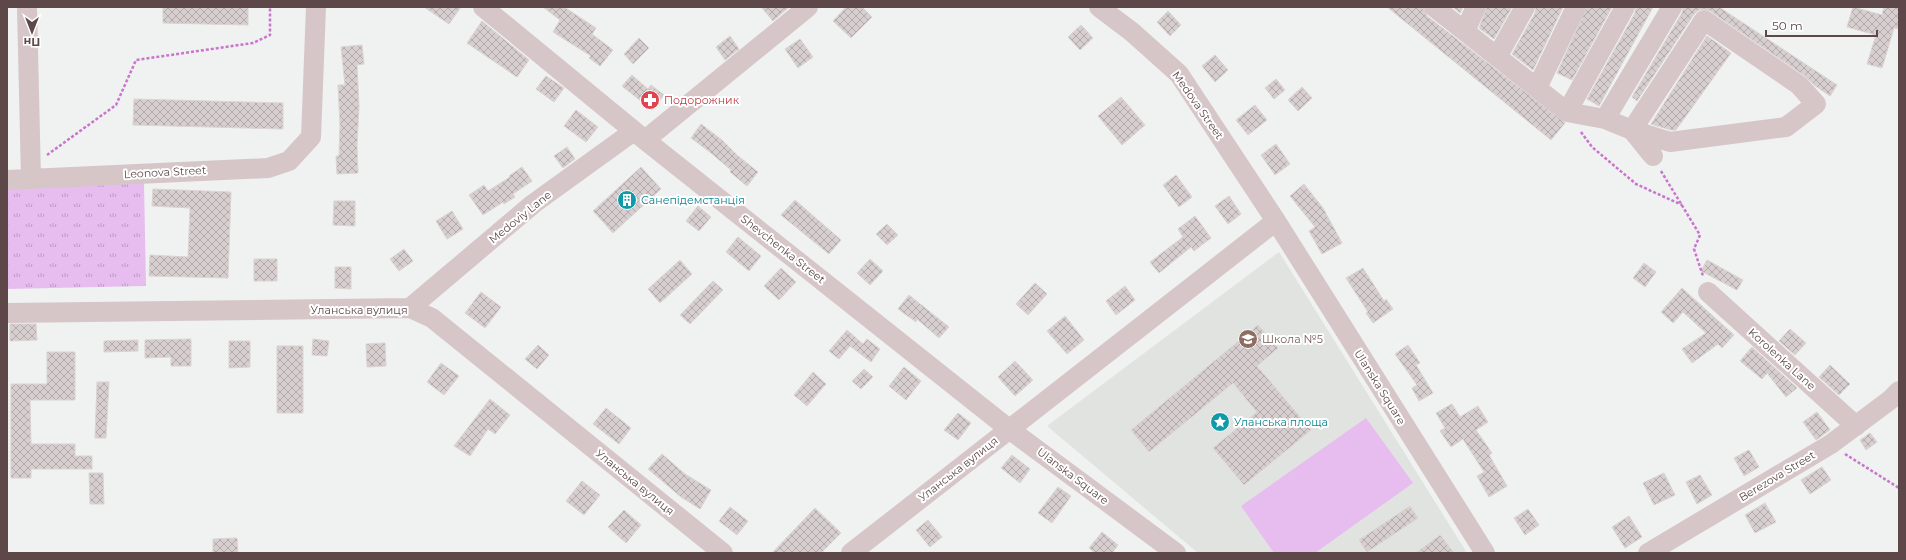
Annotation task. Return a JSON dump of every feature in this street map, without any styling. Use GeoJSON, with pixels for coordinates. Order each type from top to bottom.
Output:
{"type":"FeatureCollection","features":[{"type":"Feature","properties":{"kind":"street"},"geometry":{"type":"LineString","coordinates":[[27,7],[31,173]]}},
{"type":"Feature","properties":{"kind":"street","name":"Leonova Street"},"geometry":{"type":"LineString","coordinates":[[7,180],[31,173],[268,168],[289,161],[311,137],[316,7]]}},
{"type":"Feature","properties":{"kind":"street","name":"Shevchenka Street"},"geometry":{"type":"LineString","coordinates":[[483,7],[639,136],[1009,429]]}},
{"type":"Feature","properties":{"kind":"street","name":"Medoviy Lane"},"geometry":{"type":"LineString","coordinates":[[410,308],[533,204],[639,136],[808,7]]}},
{"type":"Feature","properties":{"kind":"street","name":"Medova Street"},"geometry":{"type":"LineString","coordinates":[[1099,7],[1132,32],[1179,74],[1276,221]]}},
{"type":"Feature","properties":{"kind":"street"},"geometry":{"type":"LineString","coordinates":[[1434,7],[1567,112],[1605,119],[1632,130],[1670,142],[1786,127],[1816,104],[1800,85],[1704,20],[1632,130]]}},
{"type":"Feature","properties":{"kind":"street"},"geometry":{"type":"LineString","coordinates":[[1464,31],[1476,7]]}},
{"type":"Feature","properties":{"kind":"street"},"geometry":{"type":"LineString","coordinates":[[1497,57],[1525,7]]}},
{"type":"Feature","properties":{"kind":"street"},"geometry":{"type":"LineString","coordinates":[[1537,88],[1576,7]]}},
{"type":"Feature","properties":{"kind":"street"},"geometry":{"type":"LineString","coordinates":[[1567,112],[1625,7]]}},
{"type":"Feature","properties":{"kind":"street"},"geometry":{"type":"LineString","coordinates":[[1605,119],[1668,8]]}},
{"type":"Feature","properties":{"kind":"street"},"geometry":{"type":"LineString","coordinates":[[1632,130],[1652,156]]}},
{"type":"Feature","properties":{"kind":"street"},"geometry":{"type":"LineString","coordinates":[[1009,429],[1276,221]]}},
{"type":"Feature","properties":{"kind":"street","name":"Ulanska Square"},"geometry":{"type":"LineString","coordinates":[[1276,221],[1485,553]]}},
{"type":"Feature","properties":{"kind":"street","name":"Korolenka Lane"},"geometry":{"type":"LineString","coordinates":[[1708,292],[1856,426]]}},
{"type":"Feature","properties":{"kind":"street","name":"Уланська вулиця"},"geometry":{"type":"LineString","coordinates":[[7,313],[410,308],[432,318],[722,553]]}},
{"type":"Feature","properties":{"kind":"street","name":"Berezova Street"},"geometry":{"type":"LineString","coordinates":[[1648,553],[1831,444],[1899,391]]}},
{"type":"Feature","properties":{"kind":"street","name":"Ulanska Square"},"geometry":{"type":"LineString","coordinates":[[1009,429],[1176,553]]}},
{"type":"Feature","properties":{"kind":"street","name":"Уланська вулиця"},"geometry":{"type":"LineString","coordinates":[[851,553],[1009,429]]}},
{"type":"Feature","properties":{"kind":"path"},"geometry":{"type":"LineString","coordinates":[[31,173],[116,105],[136,60],[253,43],[270,35],[270,7]]}},
{"type":"Feature","properties":{"kind":"path"},"geometry":{"type":"LineString","coordinates":[[1567,112],[1592,147],[1636,184],[1682,205]]}},
{"type":"Feature","properties":{"kind":"path"},"geometry":{"type":"LineString","coordinates":[[1652,156],[1700,235],[1694,249],[1708,292]]}},
{"type":"Feature","properties":{"kind":"path"},"geometry":{"type":"LineString","coordinates":[[1831,444],[1899,488]]}},
{"type":"Feature","properties":{"kind":"shaded area","name":"Школа №5"},"geometry":{"type":"Polygon","coordinates":[[[1279,252],[1467,553],[1198,553],[1047,426],[1279,252]]]}},
{"type":"Feature","properties":{"kind":"green space"},"geometry":{"type":"Polygon","coordinates":[[[144,183],[146,286],[7,289],[7,185],[144,183]]]}},
{"type":"Feature","properties":{"kind":"green space"},"geometry":{"type":"Polygon","coordinates":[[[1366,418],[1413,483],[1315,553],[1274,553],[1241,506],[1366,418]]]}},
{"type":"Feature","properties":{"kind":"building"},"geometry":{"type":"Polygon","coordinates":[[[163,7],[248,7],[248,25],[163,23],[163,7]]]}},
{"type":"Feature","properties":{"kind":"building"},"geometry":{"type":"Polygon","coordinates":[[[424,7],[461,7],[449,24],[424,7]]]}},
{"type":"Feature","properties":{"kind":"building"},"geometry":{"type":"Polygon","coordinates":[[[543,7],[564,7],[596,28],[592,34],[613,50],[600,66],[589,58],[591,56],[553,32],[560,20],[543,7]]]}},
{"type":"Feature","properties":{"kind":"building"},"geometry":{"type":"Polygon","coordinates":[[[761,7],[789,7],[773,21],[761,7]]]}},
{"type":"Feature","properties":{"kind":"building"},"geometry":{"type":"Polygon","coordinates":[[[846,7],[862,7],[872,17],[851,38],[833,21],[846,7]]]}},
{"type":"Feature","properties":{"kind":"building"},"geometry":{"type":"Polygon","coordinates":[[[1387,7],[1423,7],[1427,16],[1565,123],[1551,140],[1387,7]]]}},
{"type":"Feature","properties":{"kind":"building"},"geometry":{"type":"Polygon","coordinates":[[[1453,7],[1463,7],[1460,13],[1453,7]]]}},
{"type":"Feature","properties":{"kind":"building"},"geometry":{"type":"Polygon","coordinates":[[[1487,7],[1512,7],[1494,39],[1479,28],[1487,7]]]}},
{"type":"Feature","properties":{"kind":"building"},"geometry":{"type":"Polygon","coordinates":[[[1536,7],[1563,7],[1533,70],[1512,54],[1535,13],[1536,7]]]}},
{"type":"Feature","properties":{"kind":"building"},"geometry":{"type":"Polygon","coordinates":[[[1587,7],[1612,7],[1572,80],[1557,73],[1587,7]]]}},
{"type":"Feature","properties":{"kind":"building"},"geometry":{"type":"Polygon","coordinates":[[[1636,7],[1653,7],[1599,106],[1587,99],[1635,13],[1636,7]]]}},
{"type":"Feature","properties":{"kind":"building"},"geometry":{"type":"Polygon","coordinates":[[[1683,7],[1719,7],[1837,85],[1830,96],[1814,85],[1805,76],[1710,11],[1704,9],[1699,10],[1694,14],[1637,101],[1632,97],[1682,13],[1683,7]]]}},
{"type":"Feature","properties":{"kind":"building"},"geometry":{"type":"Polygon","coordinates":[[[1853,7],[1882,15],[1884,7],[1899,7],[1899,29],[1894,28],[1882,68],[1867,64],[1876,35],[1847,27],[1853,7]]]}},
{"type":"Feature","properties":{"kind":"building"},"geometry":{"type":"Polygon","coordinates":[[[1168,11],[1181,25],[1170,36],[1157,22],[1168,11]]]}},
{"type":"Feature","properties":{"kind":"building"},"geometry":{"type":"Polygon","coordinates":[[[482,21],[529,60],[517,77],[467,43],[482,21]]]}},
{"type":"Feature","properties":{"kind":"building"},"geometry":{"type":"Polygon","coordinates":[[[1081,25],[1093,38],[1080,50],[1068,37],[1081,25]]]}},
{"type":"Feature","properties":{"kind":"building"},"geometry":{"type":"Polygon","coordinates":[[[730,36],[739,49],[725,60],[716,47],[730,36]]]}},
{"type":"Feature","properties":{"kind":"building"},"geometry":{"type":"Polygon","coordinates":[[[1707,36],[1731,53],[1676,130],[1651,124],[1707,36]]]}},
{"type":"Feature","properties":{"kind":"building"},"geometry":{"type":"Polygon","coordinates":[[[639,38],[649,48],[633,64],[624,54],[639,38]]]}},
{"type":"Feature","properties":{"kind":"building"},"geometry":{"type":"Polygon","coordinates":[[[800,39],[813,57],[798,68],[785,49],[800,39]]]}},
{"type":"Feature","properties":{"kind":"building"},"geometry":{"type":"Polygon","coordinates":[[[362,45],[364,64],[357,65],[359,106],[357,146],[358,173],[337,174],[336,156],[339,156],[340,125],[338,85],[345,85],[341,47],[362,45]]]}},
{"type":"Feature","properties":{"kind":"building"},"geometry":{"type":"Polygon","coordinates":[[[1215,55],[1228,70],[1215,82],[1202,66],[1215,55]]]}},
{"type":"Feature","properties":{"kind":"building"},"geometry":{"type":"Polygon","coordinates":[[[632,75],[648,89],[651,85],[664,95],[652,110],[622,86],[632,75]]]}},
{"type":"Feature","properties":{"kind":"building"},"geometry":{"type":"Polygon","coordinates":[[[546,76],[564,88],[554,102],[536,89],[546,76]]]}},
{"type":"Feature","properties":{"kind":"building"},"geometry":{"type":"Polygon","coordinates":[[[1276,79],[1285,90],[1274,99],[1265,88],[1276,79]]]}},
{"type":"Feature","properties":{"kind":"building"},"geometry":{"type":"Polygon","coordinates":[[[1302,87],[1312,98],[1298,111],[1288,100],[1302,87]]]}},
{"type":"Feature","properties":{"kind":"building"},"geometry":{"type":"Polygon","coordinates":[[[1121,97],[1145,125],[1122,145],[1098,116],[1121,97]]]}},
{"type":"Feature","properties":{"kind":"building"},"geometry":{"type":"Polygon","coordinates":[[[134,99],[283,103],[283,129],[133,125],[134,99]]]}},
{"type":"Feature","properties":{"kind":"building"},"geometry":{"type":"Polygon","coordinates":[[[1255,105],[1267,120],[1248,135],[1236,120],[1255,105]]]}},
{"type":"Feature","properties":{"kind":"building"},"geometry":{"type":"Polygon","coordinates":[[[576,110],[598,127],[586,142],[564,126],[576,110]]]}},
{"type":"Feature","properties":{"kind":"building"},"geometry":{"type":"Polygon","coordinates":[[[701,124],[722,140],[737,155],[758,172],[747,186],[730,172],[731,170],[691,138],[701,124]]]}},
{"type":"Feature","properties":{"kind":"building"},"geometry":{"type":"Polygon","coordinates":[[[1276,144],[1290,164],[1275,175],[1261,155],[1276,144]]]}},
{"type":"Feature","properties":{"kind":"building"},"geometry":{"type":"Polygon","coordinates":[[[567,147],[575,159],[563,168],[554,156],[567,147]]]}},
{"type":"Feature","properties":{"kind":"building"},"geometry":{"type":"Polygon","coordinates":[[[522,167],[532,181],[513,194],[515,197],[504,204],[503,202],[483,215],[469,195],[484,185],[488,191],[510,177],[509,176],[522,167]]]}},
{"type":"Feature","properties":{"kind":"building","name":"Санепідемстанція"},"geometry":{"type":"Polygon","coordinates":[[[641,167],[661,189],[613,233],[593,211],[641,167]]]}},
{"type":"Feature","properties":{"kind":"building"},"geometry":{"type":"Polygon","coordinates":[[[1176,175],[1192,197],[1179,207],[1163,185],[1176,175]]]}},
{"type":"Feature","properties":{"kind":"building"},"geometry":{"type":"Polygon","coordinates":[[[1304,184],[1323,208],[1342,243],[1322,254],[1309,231],[1315,227],[1290,196],[1304,184]]]}},
{"type":"Feature","properties":{"kind":"building"},"geometry":{"type":"Polygon","coordinates":[[[153,189],[231,192],[228,278],[149,276],[150,255],[188,257],[190,208],[152,206],[153,189]]]}},
{"type":"Feature","properties":{"kind":"building"},"geometry":{"type":"Polygon","coordinates":[[[1229,196],[1241,214],[1228,224],[1215,206],[1229,196]]]}},
{"type":"Feature","properties":{"kind":"building"},"geometry":{"type":"Polygon","coordinates":[[[795,200],[841,240],[829,254],[781,215],[795,200]]]}},
{"type":"Feature","properties":{"kind":"building"},"geometry":{"type":"Polygon","coordinates":[[[334,201],[355,201],[355,226],[333,225],[334,201]]]}},
{"type":"Feature","properties":{"kind":"building"},"geometry":{"type":"Polygon","coordinates":[[[698,206],[711,217],[699,231],[686,221],[698,206]]]}},
{"type":"Feature","properties":{"kind":"building"},"geometry":{"type":"Polygon","coordinates":[[[452,211],[463,229],[447,239],[436,221],[452,211]]]}},
{"type":"Feature","properties":{"kind":"building"},"geometry":{"type":"Polygon","coordinates":[[[1195,216],[1211,238],[1194,251],[1191,247],[1159,273],[1150,262],[1183,237],[1178,229],[1195,216]]]}},
{"type":"Feature","properties":{"kind":"building"},"geometry":{"type":"Polygon","coordinates":[[[887,224],[898,235],[887,245],[876,234],[887,224]]]}},
{"type":"Feature","properties":{"kind":"building"},"geometry":{"type":"Polygon","coordinates":[[[738,237],[761,256],[749,271],[726,252],[738,237]]]}},
{"type":"Feature","properties":{"kind":"building"},"geometry":{"type":"Polygon","coordinates":[[[404,249],[413,261],[399,271],[390,259],[404,249]]]}},
{"type":"Feature","properties":{"kind":"building"},"geometry":{"type":"Polygon","coordinates":[[[254,259],[277,259],[277,281],[254,281],[254,259]]]}},
{"type":"Feature","properties":{"kind":"building"},"geometry":{"type":"Polygon","coordinates":[[[870,259],[883,271],[870,285],[857,273],[870,259]]]}},
{"type":"Feature","properties":{"kind":"building"},"geometry":{"type":"Polygon","coordinates":[[[680,260],[692,274],[660,303],[648,289],[680,260]]]}},
{"type":"Feature","properties":{"kind":"building"},"geometry":{"type":"Polygon","coordinates":[[[1707,260],[1743,280],[1737,290],[1701,271],[1707,260]]]}},
{"type":"Feature","properties":{"kind":"building"},"geometry":{"type":"Polygon","coordinates":[[[1644,263],[1656,272],[1645,287],[1633,278],[1644,263]]]}},
{"type":"Feature","properties":{"kind":"building"},"geometry":{"type":"Polygon","coordinates":[[[335,267],[351,267],[351,289],[335,288],[335,267]]]}},
{"type":"Feature","properties":{"kind":"building"},"geometry":{"type":"Polygon","coordinates":[[[781,268],[796,282],[779,300],[764,286],[781,268]]]}},
{"type":"Feature","properties":{"kind":"building"},"geometry":{"type":"Polygon","coordinates":[[[1363,268],[1384,301],[1386,299],[1393,309],[1373,323],[1366,313],[1368,312],[1346,278],[1363,268]]]}},
{"type":"Feature","properties":{"kind":"building"},"geometry":{"type":"Polygon","coordinates":[[[713,281],[723,290],[690,324],[680,315],[713,281]]]}},
{"type":"Feature","properties":{"kind":"building"},"geometry":{"type":"Polygon","coordinates":[[[1035,283],[1047,294],[1028,315],[1016,304],[1035,283]]]}},
{"type":"Feature","properties":{"kind":"building"},"geometry":{"type":"Polygon","coordinates":[[[1125,286],[1135,300],[1116,315],[1106,301],[1125,286]]]}},
{"type":"Feature","properties":{"kind":"building"},"geometry":{"type":"Polygon","coordinates":[[[1682,288],[1734,335],[1722,348],[1718,344],[1692,363],[1682,349],[1706,333],[1683,312],[1673,323],[1661,312],[1682,288]]]}},
{"type":"Feature","properties":{"kind":"building"},"geometry":{"type":"Polygon","coordinates":[[[481,292],[501,307],[485,328],[465,313],[481,292]]]}},
{"type":"Feature","properties":{"kind":"building"},"geometry":{"type":"Polygon","coordinates":[[[909,295],[949,327],[939,338],[917,319],[916,322],[898,309],[909,295]]]}},
{"type":"Feature","properties":{"kind":"building"},"geometry":{"type":"Polygon","coordinates":[[[1065,316],[1084,340],[1067,354],[1047,331],[1065,316]]]}},
{"type":"Feature","properties":{"kind":"building"},"geometry":{"type":"Polygon","coordinates":[[[10,324],[36,324],[37,340],[10,341],[10,324]]]}},
{"type":"Feature","properties":{"kind":"building"},"geometry":{"type":"Polygon","coordinates":[[[1258,325],[1278,348],[1257,366],[1311,430],[1244,485],[1213,448],[1257,412],[1233,383],[1149,452],[1131,430],[1258,325]]]}},
{"type":"Feature","properties":{"kind":"building"},"geometry":{"type":"Polygon","coordinates":[[[1790,329],[1806,343],[1795,355],[1779,341],[1790,329]]]}},
{"type":"Feature","properties":{"kind":"building"},"geometry":{"type":"Polygon","coordinates":[[[847,330],[863,344],[867,339],[880,349],[871,362],[850,346],[839,359],[829,351],[847,330]]]}},
{"type":"Feature","properties":{"kind":"building"},"geometry":{"type":"Polygon","coordinates":[[[191,339],[191,366],[171,366],[171,357],[145,358],[145,340],[191,339]]]}},
{"type":"Feature","properties":{"kind":"building"},"geometry":{"type":"Polygon","coordinates":[[[313,339],[329,341],[327,356],[312,355],[313,339]]]}},
{"type":"Feature","properties":{"kind":"building"},"geometry":{"type":"Polygon","coordinates":[[[138,340],[138,351],[104,352],[104,341],[138,340]]]}},
{"type":"Feature","properties":{"kind":"building"},"geometry":{"type":"Polygon","coordinates":[[[229,341],[250,341],[250,367],[229,368],[229,341]]]}},
{"type":"Feature","properties":{"kind":"building"},"geometry":{"type":"Polygon","coordinates":[[[385,343],[386,366],[367,367],[366,344],[385,343]]]}},
{"type":"Feature","properties":{"kind":"building"},"geometry":{"type":"Polygon","coordinates":[[[538,345],[549,355],[537,369],[525,359],[538,345]]]}},
{"type":"Feature","properties":{"kind":"building"},"geometry":{"type":"Polygon","coordinates":[[[1408,345],[1420,363],[1416,365],[1433,393],[1419,401],[1412,388],[1417,385],[1395,354],[1408,345]]]}},
{"type":"Feature","properties":{"kind":"building"},"geometry":{"type":"Polygon","coordinates":[[[277,346],[303,346],[303,413],[277,413],[277,346]]]}},
{"type":"Feature","properties":{"kind":"building"},"geometry":{"type":"Polygon","coordinates":[[[1752,347],[1797,388],[1786,397],[1767,373],[1762,379],[1740,361],[1752,347]]]}},
{"type":"Feature","properties":{"kind":"building"},"geometry":{"type":"Polygon","coordinates":[[[47,352],[75,352],[75,400],[30,400],[31,444],[75,444],[75,456],[92,456],[92,469],[31,469],[31,478],[11,478],[11,384],[47,384],[47,352]]]}},
{"type":"Feature","properties":{"kind":"building"},"geometry":{"type":"Polygon","coordinates":[[[1015,361],[1033,380],[1015,396],[998,377],[1015,361]]]}},
{"type":"Feature","properties":{"kind":"building"},"geometry":{"type":"Polygon","coordinates":[[[441,363],[459,376],[444,395],[427,382],[441,363]]]}},
{"type":"Feature","properties":{"kind":"building"},"geometry":{"type":"Polygon","coordinates":[[[1830,365],[1850,384],[1839,395],[1819,377],[1830,365]]]}},
{"type":"Feature","properties":{"kind":"building"},"geometry":{"type":"Polygon","coordinates":[[[904,367],[921,381],[906,400],[889,386],[904,367]]]}},
{"type":"Feature","properties":{"kind":"building"},"geometry":{"type":"Polygon","coordinates":[[[864,369],[873,377],[861,389],[852,381],[864,369]]]}},
{"type":"Feature","properties":{"kind":"building"},"geometry":{"type":"Polygon","coordinates":[[[813,372],[826,384],[807,406],[794,395],[813,372]]]}},
{"type":"Feature","properties":{"kind":"building"},"geometry":{"type":"Polygon","coordinates":[[[97,382],[109,382],[106,438],[95,438],[97,382]]]}},
{"type":"Feature","properties":{"kind":"building"},"geometry":{"type":"Polygon","coordinates":[[[490,399],[510,415],[495,434],[488,429],[470,456],[454,446],[490,399]]]}},
{"type":"Feature","properties":{"kind":"building"},"geometry":{"type":"Polygon","coordinates":[[[1452,404],[1460,417],[1478,406],[1488,422],[1476,430],[1492,453],[1489,455],[1507,486],[1489,497],[1477,476],[1484,472],[1463,439],[1451,447],[1440,431],[1445,428],[1436,413],[1452,404]]]}},
{"type":"Feature","properties":{"kind":"building"},"geometry":{"type":"Polygon","coordinates":[[[606,408],[631,428],[619,444],[593,424],[606,408]]]}},
{"type":"Feature","properties":{"kind":"building"},"geometry":{"type":"Polygon","coordinates":[[[1817,412],[1830,430],[1816,440],[1803,422],[1817,412]]]}},
{"type":"Feature","properties":{"kind":"building"},"geometry":{"type":"Polygon","coordinates":[[[958,413],[971,423],[958,440],[944,430],[958,413]]]}},
{"type":"Feature","properties":{"kind":"building"},"geometry":{"type":"Polygon","coordinates":[[[1870,433],[1877,442],[1866,450],[1860,440],[1870,433]]]}},
{"type":"Feature","properties":{"kind":"building"},"geometry":{"type":"Polygon","coordinates":[[[1749,450],[1759,467],[1744,476],[1734,458],[1749,450]]]}},
{"type":"Feature","properties":{"kind":"building"},"geometry":{"type":"Polygon","coordinates":[[[662,454],[685,474],[711,490],[700,509],[681,497],[648,469],[662,454]]]}},
{"type":"Feature","properties":{"kind":"building"},"geometry":{"type":"Polygon","coordinates":[[[1012,455],[1030,469],[1020,483],[1001,468],[1012,455]]]}},
{"type":"Feature","properties":{"kind":"building"},"geometry":{"type":"Polygon","coordinates":[[[1822,467],[1831,480],[1810,494],[1801,480],[1822,467]]]}},
{"type":"Feature","properties":{"kind":"building"},"geometry":{"type":"Polygon","coordinates":[[[89,473],[103,473],[104,504],[90,504],[89,473]]]}},
{"type":"Feature","properties":{"kind":"building"},"geometry":{"type":"Polygon","coordinates":[[[1664,473],[1675,495],[1654,505],[1643,483],[1664,473]]]}},
{"type":"Feature","properties":{"kind":"building"},"geometry":{"type":"Polygon","coordinates":[[[1700,475],[1712,495],[1697,504],[1686,482],[1700,475]]]}},
{"type":"Feature","properties":{"kind":"building"},"geometry":{"type":"Polygon","coordinates":[[[582,481],[600,495],[584,515],[566,501],[582,481]]]}},
{"type":"Feature","properties":{"kind":"building"},"geometry":{"type":"Polygon","coordinates":[[[1058,487],[1071,496],[1052,523],[1038,513],[1058,487]]]}},
{"type":"Feature","properties":{"kind":"building"},"geometry":{"type":"Polygon","coordinates":[[[1765,503],[1776,522],[1755,533],[1745,515],[1765,503]]]}},
{"type":"Feature","properties":{"kind":"building"},"geometry":{"type":"Polygon","coordinates":[[[1410,506],[1418,518],[1367,552],[1359,540],[1410,506]]]}},
{"type":"Feature","properties":{"kind":"building"},"geometry":{"type":"Polygon","coordinates":[[[730,507],[748,521],[737,535],[719,521],[730,507]]]}},
{"type":"Feature","properties":{"kind":"building"},"geometry":{"type":"Polygon","coordinates":[[[815,508],[841,533],[821,553],[772,553],[815,508]]]}},
{"type":"Feature","properties":{"kind":"building"},"geometry":{"type":"Polygon","coordinates":[[[1528,509],[1539,525],[1525,535],[1514,518],[1528,509]]]}},
{"type":"Feature","properties":{"kind":"building"},"geometry":{"type":"Polygon","coordinates":[[[624,510],[641,525],[626,543],[608,527],[624,510]]]}},
{"type":"Feature","properties":{"kind":"building"},"geometry":{"type":"Polygon","coordinates":[[[1629,516],[1642,537],[1625,548],[1612,527],[1629,516]]]}},
{"type":"Feature","properties":{"kind":"building"},"geometry":{"type":"Polygon","coordinates":[[[928,520],[942,537],[930,547],[916,530],[928,520]]]}},
{"type":"Feature","properties":{"kind":"building"},"geometry":{"type":"Polygon","coordinates":[[[1102,532],[1118,545],[1112,553],[1095,553],[1089,548],[1102,532]]]}},
{"type":"Feature","properties":{"kind":"building"},"geometry":{"type":"Polygon","coordinates":[[[1440,535],[1454,553],[1416,553],[1440,535]]]}},
{"type":"Feature","properties":{"kind":"building"},"geometry":{"type":"Polygon","coordinates":[[[237,538],[238,553],[213,553],[213,539],[237,538]]]}},
{"type":"Feature","properties":{"kind":"place","name":"Подорожник"},"geometry":{"type":"Point","coordinates":[650,100]}},
{"type":"Feature","properties":{"kind":"place","name":"Санепідемстанція"},"geometry":{"type":"Point","coordinates":[627,200]}},
{"type":"Feature","properties":{"kind":"place","name":"Школа №5"},"geometry":{"type":"Point","coordinates":[1248,339]}},
{"type":"Feature","properties":{"kind":"place","name":"Уланська площа"},"geometry":{"type":"Point","coordinates":[1220,422]}}]}
